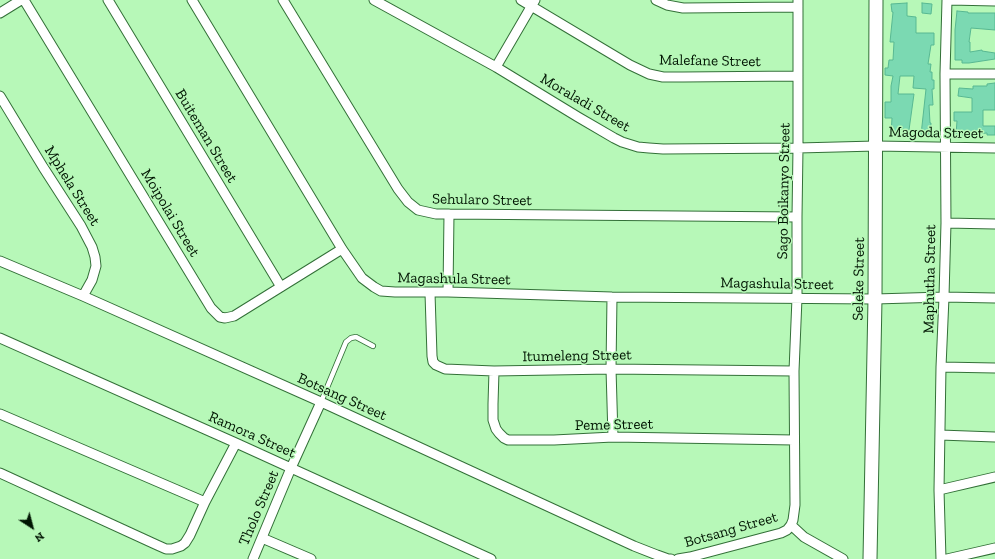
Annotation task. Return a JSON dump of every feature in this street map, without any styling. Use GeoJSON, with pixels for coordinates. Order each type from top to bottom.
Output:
{"type":"FeatureCollection","features":[{"type":"Feature","properties":{"kind":"street"},"geometry":{"type":"LineString","coordinates":[[0,13],[21,0]]}},
{"type":"Feature","properties":{"kind":"street","name":"Moipolai Street"},"geometry":{"type":"LineString","coordinates":[[24,0],[203,294],[220,317],[231,317],[342,249]]}},
{"type":"Feature","properties":{"kind":"street","name":"Buiteman Street"},"geometry":{"type":"LineString","coordinates":[[108,0],[281,287]]}},
{"type":"Feature","properties":{"kind":"street","name":"Magashula Street"},"geometry":{"type":"LineString","coordinates":[[192,0],[342,249],[362,278],[381,291],[612,297],[875,299],[944,297],[995,298]]}},
{"type":"Feature","properties":{"kind":"street","name":"Sehularo Street"},"geometry":{"type":"LineString","coordinates":[[283,0],[398,189],[408,202],[418,210],[436,214],[797,217]]}},
{"type":"Feature","properties":{"kind":"street","name":"Moraladi Street"},"geometry":{"type":"LineString","coordinates":[[374,0],[496,67],[614,138],[630,145],[656,148],[798,148],[876,146]]}},
{"type":"Feature","properties":{"kind":"street","name":"Malefane Street"},"geometry":{"type":"LineString","coordinates":[[521,0],[533,3],[630,65],[655,76],[798,76]]}},
{"type":"Feature","properties":{"kind":"street"},"geometry":{"type":"LineString","coordinates":[[656,0],[667,5],[683,8],[798,4]]}},
{"type":"Feature","properties":{"kind":"street","name":"Seleke Street"},"geometry":{"type":"LineString","coordinates":[[870,559],[875,299],[876,0]]}},
{"type":"Feature","properties":{"kind":"street","name":"Maphutha Street"},"geometry":{"type":"LineString","coordinates":[[941,559],[939,490],[946,224],[945,74],[947,0]]}},
{"type":"Feature","properties":{"kind":"street"},"geometry":{"type":"LineString","coordinates":[[950,0],[995,1]]}},
{"type":"Feature","properties":{"kind":"street"},"geometry":{"type":"LineString","coordinates":[[496,67],[533,3]]}},
{"type":"Feature","properties":{"kind":"street","name":"Sago Boikanyo Street"},"geometry":{"type":"LineString","coordinates":[[791,525],[795,505],[794,371],[797,298],[798,4]]}},
{"type":"Feature","properties":{"kind":"street"},"geometry":{"type":"LineString","coordinates":[[945,74],[995,74]]}},
{"type":"Feature","properties":{"kind":"street","name":"Mphela Street"},"geometry":{"type":"LineString","coordinates":[[0,96],[81,226],[92,247],[96,266],[92,280],[83,296]]}},
{"type":"Feature","properties":{"kind":"street","name":"Magoda Street"},"geometry":{"type":"LineString","coordinates":[[876,146],[995,148]]}},
{"type":"Feature","properties":{"kind":"street"},"geometry":{"type":"LineString","coordinates":[[448,292],[449,214]]}},
{"type":"Feature","properties":{"kind":"street"},"geometry":{"type":"LineString","coordinates":[[946,224],[995,224]]}},
{"type":"Feature","properties":{"kind":"street","name":"Botsang Street"},"geometry":{"type":"LineString","coordinates":[[0,261],[83,296],[321,402],[627,542],[657,555],[671,559]]}},
{"type":"Feature","properties":{"kind":"street","name":"Itumeleng Street"},"geometry":{"type":"LineString","coordinates":[[430,292],[431,349],[433,362],[440,368],[444,369],[494,371],[611,369],[794,371]]}},
{"type":"Feature","properties":{"kind":"street"},"geometry":{"type":"LineString","coordinates":[[612,297],[611,369],[613,437]]}},
{"type":"Feature","properties":{"kind":"street","name":"Ramora Street"},"geometry":{"type":"LineString","coordinates":[[0,338],[292,468],[490,559]]}},
{"type":"Feature","properties":{"kind":"street"},"geometry":{"type":"LineString","coordinates":[[942,367],[995,368]]}},
{"type":"Feature","properties":{"kind":"street","name":"Peme Street"},"geometry":{"type":"LineString","coordinates":[[494,371],[493,420],[499,434],[508,440],[536,441],[613,437],[794,440]]}},
{"type":"Feature","properties":{"kind":"street","name":"Tholo Street"},"geometry":{"type":"LineString","coordinates":[[253,559],[321,402]]}},
{"type":"Feature","properties":{"kind":"street"},"geometry":{"type":"LineString","coordinates":[[0,414],[205,502]]}},
{"type":"Feature","properties":{"kind":"street"},"geometry":{"type":"LineString","coordinates":[[940,435],[995,437]]}},
{"type":"Feature","properties":{"kind":"street"},"geometry":{"type":"LineString","coordinates":[[0,473],[157,545],[172,550],[181,546],[187,541],[205,502],[236,443]]}},
{"type":"Feature","properties":{"kind":"street"},"geometry":{"type":"LineString","coordinates":[[939,490],[995,478]]}},
{"type":"Feature","properties":{"kind":"street"},"geometry":{"type":"LineString","coordinates":[[791,525],[804,537],[843,559]]}},
{"type":"Feature","properties":{"kind":"street","name":"Botsang Street"},"geometry":{"type":"LineString","coordinates":[[678,559],[772,536],[787,530],[791,525]]}},
{"type":"Feature","properties":{"kind":"street"},"geometry":{"type":"LineString","coordinates":[[262,538],[311,559]]}},
{"type":"Feature","properties":{"kind":"street"},"geometry":{"type":"LineString","coordinates":[[947,559],[995,548]]}},
{"type":"Feature","properties":{"kind":"lane"},"geometry":{"type":"LineString","coordinates":[[321,402],[346,342],[351,338],[356,337],[373,346]]}},
{"type":"Feature","properties":{"kind":"building"},"geometry":{"type":"Polygon","coordinates":[[[907,3],[907,16],[916,17],[916,33],[934,33],[934,45],[931,45],[928,64],[931,64],[930,72],[932,72],[932,80],[934,80],[934,89],[932,89],[933,105],[929,105],[931,123],[930,136],[921,135],[926,89],[913,88],[914,76],[900,76],[898,94],[914,94],[909,130],[900,129],[900,134],[891,134],[892,118],[885,118],[885,102],[891,102],[891,86],[893,76],[885,75],[885,68],[888,68],[889,60],[893,60],[894,42],[890,42],[893,12],[891,4],[907,3]]]}},
{"type":"Feature","properties":{"kind":"building"},"geometry":{"type":"Polygon","coordinates":[[[922,3],[932,4],[931,14],[922,13],[922,3]]]}},
{"type":"Feature","properties":{"kind":"building"},"geometry":{"type":"Polygon","coordinates":[[[957,11],[968,13],[995,13],[995,30],[971,28],[969,42],[970,52],[982,50],[995,53],[995,59],[969,63],[962,63],[962,60],[955,60],[955,30],[957,11]]]}},
{"type":"Feature","properties":{"kind":"building"},"geometry":{"type":"Polygon","coordinates":[[[995,83],[995,110],[983,110],[983,126],[995,126],[995,135],[987,135],[987,133],[964,135],[956,134],[957,121],[954,121],[954,112],[972,112],[972,98],[958,96],[959,88],[973,89],[973,86],[987,86],[987,84],[995,83]]]}}]}
